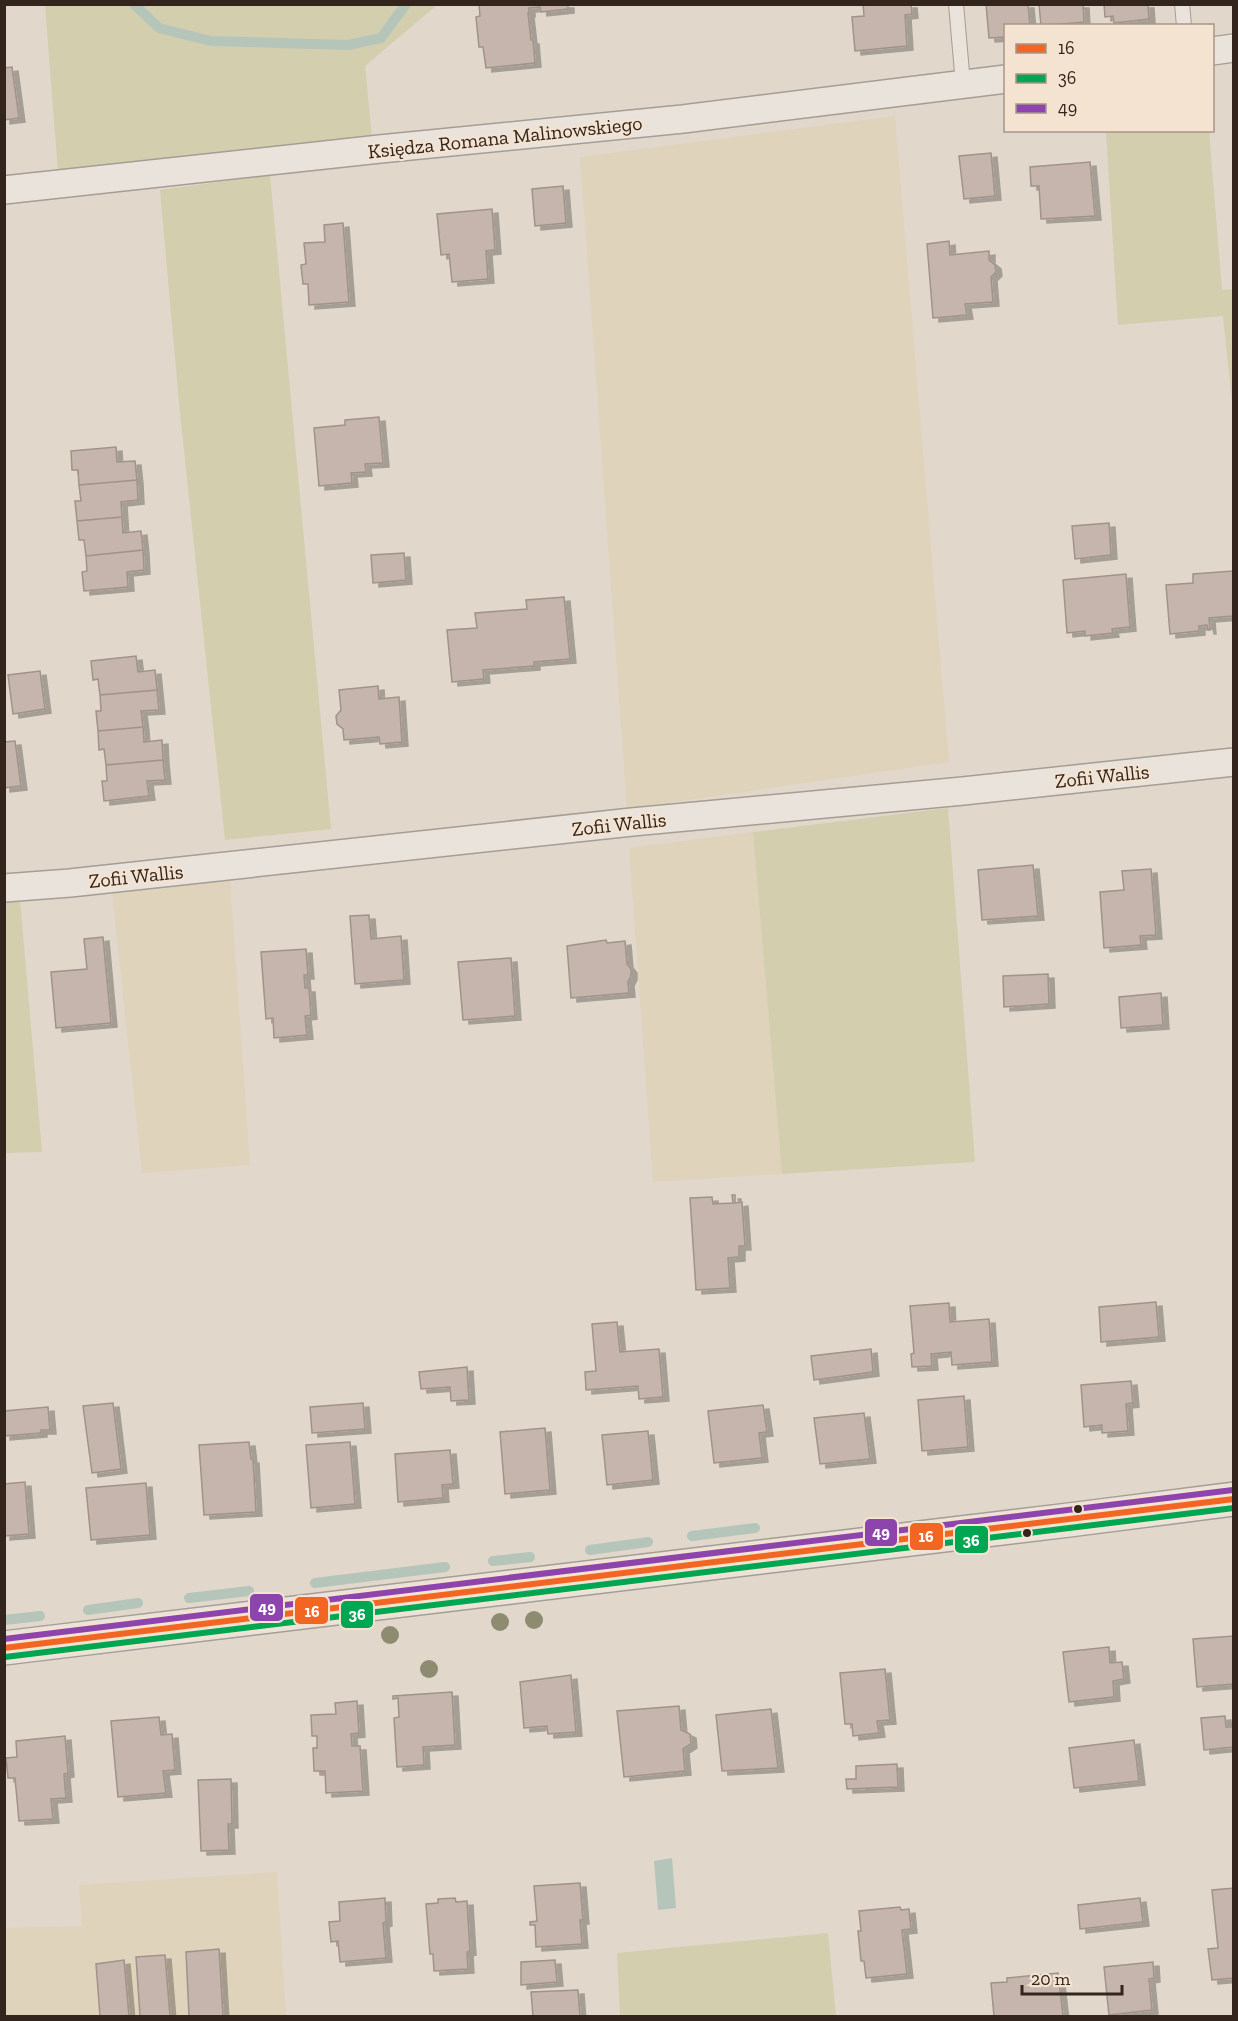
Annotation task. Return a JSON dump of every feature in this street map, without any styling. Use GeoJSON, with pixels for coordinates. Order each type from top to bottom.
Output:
{"type":"FeatureCollection","features":[{"type":"Feature","properties":{"kind":"street"},"geometry":{"type":"LineString","coordinates":[[1214,51],[1233,48]]}},
{"type":"Feature","properties":{"kind":"street","name":"Księdza Romana Malinowskiego"},"geometry":{"type":"LineString","coordinates":[[4,190],[683,119],[1004,79]]}},
{"type":"Feature","properties":{"kind":"street","name":"Zofii Wallis"},"geometry":{"type":"LineString","coordinates":[[4,888],[82,882],[632,822],[951,792],[1233,762]]}},
{"type":"Feature","properties":{"kind":"street"},"geometry":{"type":"LineString","coordinates":[[4,1648],[1233,1499]]}},
{"type":"Feature","properties":{"kind":"lane"},"geometry":{"type":"LineString","coordinates":[[956,4],[963,84]]}},
{"type":"Feature","properties":{"kind":"lane"},"geometry":{"type":"LineString","coordinates":[[1182,4],[1184,24]]}},
{"type":"Feature","properties":{"kind":"shaded area"},"geometry":{"type":"Polygon","coordinates":[[[45,5],[437,5],[365,66],[372,138],[58,172],[45,5]]]}},
{"type":"Feature","properties":{"kind":"shaded area"},"geometry":{"type":"Polygon","coordinates":[[[895,116],[949,762],[627,809],[580,157],[895,116]]]}},
{"type":"Feature","properties":{"kind":"shaded area"},"geometry":{"type":"Polygon","coordinates":[[[1106,132],[1209,132],[1222,290],[1233,289],[1233,411],[1223,316],[1118,325],[1106,132]]]}},
{"type":"Feature","properties":{"kind":"shaded area"},"geometry":{"type":"Polygon","coordinates":[[[270,175],[331,829],[225,840],[179,403],[160,190],[270,175]]]}},
{"type":"Feature","properties":{"kind":"shaded area"},"geometry":{"type":"Polygon","coordinates":[[[948,808],[975,1162],[782,1174],[753,832],[948,808]]]}},
{"type":"Feature","properties":{"kind":"shaded area"},"geometry":{"type":"Polygon","coordinates":[[[753,832],[782,1174],[653,1182],[629,848],[753,832]]]}},
{"type":"Feature","properties":{"kind":"shaded area"},"geometry":{"type":"Polygon","coordinates":[[[230,878],[250,1165],[142,1173],[112,892],[230,878]]]}},
{"type":"Feature","properties":{"kind":"shaded area"},"geometry":{"type":"Polygon","coordinates":[[[20,900],[42,1152],[5,1153],[5,902],[20,900]]]}},
{"type":"Feature","properties":{"kind":"shaded area"},"geometry":{"type":"Polygon","coordinates":[[[672,1858],[676,1908],[658,1910],[654,1861],[672,1858]]]}},
{"type":"Feature","properties":{"kind":"shaded area"},"geometry":{"type":"Polygon","coordinates":[[[277,1872],[286,2016],[5,2016],[4,1928],[82,1926],[79,1885],[277,1872]]]}},
{"type":"Feature","properties":{"kind":"shaded area"},"geometry":{"type":"Polygon","coordinates":[[[828,1933],[836,2016],[620,2016],[617,1953],[828,1933]]]}},
{"type":"Feature","properties":{"kind":"building"},"geometry":{"type":"Polygon","coordinates":[[[479,4],[568,4],[568,9],[541,12],[540,7],[529,8],[535,63],[486,68],[483,47],[479,47],[476,17],[480,16],[479,4]]]}},
{"type":"Feature","properties":{"kind":"building"},"geometry":{"type":"Polygon","coordinates":[[[863,4],[911,4],[912,14],[905,15],[907,46],[855,51],[852,17],[864,16],[863,4]]]}},
{"type":"Feature","properties":{"kind":"building"},"geometry":{"type":"Polygon","coordinates":[[[986,4],[1028,4],[1030,24],[1004,24],[1004,37],[989,38],[986,4]]]}},
{"type":"Feature","properties":{"kind":"building"},"geometry":{"type":"Polygon","coordinates":[[[1039,4],[1083,4],[1084,22],[1041,24],[1039,4]]]}},
{"type":"Feature","properties":{"kind":"building"},"geometry":{"type":"Polygon","coordinates":[[[1104,4],[1148,4],[1149,19],[1114,23],[1113,16],[1105,17],[1104,4]]]}},
{"type":"Feature","properties":{"kind":"building"},"geometry":{"type":"Polygon","coordinates":[[[12,67],[19,118],[4,120],[4,68],[12,67]]]}},
{"type":"Feature","properties":{"kind":"building"},"geometry":{"type":"Polygon","coordinates":[[[991,153],[995,196],[964,199],[959,156],[991,153]]]}},
{"type":"Feature","properties":{"kind":"building"},"geometry":{"type":"Polygon","coordinates":[[[1090,162],[1095,216],[1041,219],[1039,186],[1031,186],[1030,167],[1090,162]]]}},
{"type":"Feature","properties":{"kind":"building"},"geometry":{"type":"Polygon","coordinates":[[[563,186],[566,223],[535,226],[532,189],[563,186]]]}},
{"type":"Feature","properties":{"kind":"building"},"geometry":{"type":"Polygon","coordinates":[[[492,209],[495,250],[486,251],[488,279],[452,282],[449,254],[441,255],[437,214],[492,209]]]}},
{"type":"Feature","properties":{"kind":"building"},"geometry":{"type":"Polygon","coordinates":[[[343,223],[349,302],[309,305],[308,284],[303,284],[301,265],[306,264],[304,243],[325,242],[324,225],[343,223]]]}},
{"type":"Feature","properties":{"kind":"building"},"geometry":{"type":"Polygon","coordinates":[[[949,241],[950,255],[989,251],[989,260],[995,265],[996,272],[991,277],[993,302],[965,304],[967,315],[933,318],[927,244],[949,241]]]}},
{"type":"Feature","properties":{"kind":"building"},"geometry":{"type":"Polygon","coordinates":[[[379,417],[383,463],[365,464],[366,472],[351,473],[352,483],[319,486],[314,428],[345,425],[345,420],[379,417]]]}},
{"type":"Feature","properties":{"kind":"building"},"geometry":{"type":"Polygon","coordinates":[[[116,447],[117,462],[135,461],[137,480],[79,485],[78,470],[72,470],[71,451],[116,447]]]}},
{"type":"Feature","properties":{"kind":"building"},"geometry":{"type":"Polygon","coordinates":[[[137,480],[138,500],[121,502],[122,517],[77,521],[75,501],[81,501],[79,485],[137,480]]]}},
{"type":"Feature","properties":{"kind":"building"},"geometry":{"type":"Polygon","coordinates":[[[122,517],[123,533],[141,531],[143,550],[86,556],[84,540],[79,540],[77,521],[122,517]]]}},
{"type":"Feature","properties":{"kind":"building"},"geometry":{"type":"Polygon","coordinates":[[[1109,523],[1111,555],[1075,559],[1072,526],[1109,523]]]}},
{"type":"Feature","properties":{"kind":"building"},"geometry":{"type":"Polygon","coordinates":[[[143,550],[144,570],[127,572],[128,587],[84,591],[82,572],[87,571],[86,556],[143,550]]]}},
{"type":"Feature","properties":{"kind":"building"},"geometry":{"type":"Polygon","coordinates":[[[404,553],[406,580],[373,583],[371,555],[404,553]]]}},
{"type":"Feature","properties":{"kind":"building"},"geometry":{"type":"Polygon","coordinates":[[[1233,571],[1234,616],[1209,618],[1210,630],[1207,625],[1199,626],[1199,631],[1170,634],[1166,585],[1193,583],[1193,574],[1233,571]]]}},
{"type":"Feature","properties":{"kind":"building"},"geometry":{"type":"Polygon","coordinates":[[[1126,574],[1130,627],[1112,629],[1113,633],[1085,636],[1085,631],[1067,633],[1063,580],[1126,574]]]}},
{"type":"Feature","properties":{"kind":"building"},"geometry":{"type":"Polygon","coordinates":[[[564,597],[570,659],[534,662],[534,666],[483,670],[484,679],[452,682],[447,630],[477,628],[475,613],[527,609],[526,600],[564,597]]]}},
{"type":"Feature","properties":{"kind":"building"},"geometry":{"type":"Polygon","coordinates":[[[136,656],[138,672],[155,670],[157,690],[100,695],[98,679],[93,680],[91,661],[136,656]]]}},
{"type":"Feature","properties":{"kind":"building"},"geometry":{"type":"Polygon","coordinates":[[[40,671],[45,709],[13,714],[8,675],[40,671]]]}},
{"type":"Feature","properties":{"kind":"building"},"geometry":{"type":"Polygon","coordinates":[[[378,686],[379,699],[399,697],[402,742],[380,744],[379,737],[344,740],[343,729],[337,724],[336,716],[341,710],[339,690],[378,686]]]}},
{"type":"Feature","properties":{"kind":"building"},"geometry":{"type":"Polygon","coordinates":[[[157,690],[159,710],[141,711],[143,727],[98,731],[96,711],[101,711],[100,695],[157,690]]]}},
{"type":"Feature","properties":{"kind":"building"},"geometry":{"type":"Polygon","coordinates":[[[143,727],[144,742],[162,740],[163,760],[106,765],[104,749],[99,750],[98,731],[143,727]]]}},
{"type":"Feature","properties":{"kind":"building"},"geometry":{"type":"Polygon","coordinates":[[[15,741],[21,786],[4,788],[4,742],[15,741]]]}},
{"type":"Feature","properties":{"kind":"building"},"geometry":{"type":"Polygon","coordinates":[[[163,760],[165,780],[147,781],[149,796],[104,801],[102,781],[107,781],[106,765],[163,760]]]}},
{"type":"Feature","properties":{"kind":"building"},"geometry":{"type":"Polygon","coordinates":[[[1033,865],[1038,916],[982,920],[978,870],[1033,865]]]}},
{"type":"Feature","properties":{"kind":"building"},"geometry":{"type":"Polygon","coordinates":[[[1151,869],[1156,935],[1140,936],[1141,945],[1104,948],[1100,892],[1124,890],[1122,871],[1151,869]]]}},
{"type":"Feature","properties":{"kind":"building"},"geometry":{"type":"Polygon","coordinates":[[[369,915],[371,939],[401,936],[404,980],[355,984],[350,916],[369,915]]]}},
{"type":"Feature","properties":{"kind":"building"},"geometry":{"type":"Polygon","coordinates":[[[103,937],[111,1023],[56,1028],[51,972],[87,969],[84,939],[103,937]]]}},
{"type":"Feature","properties":{"kind":"building"},"geometry":{"type":"Polygon","coordinates":[[[606,940],[607,943],[625,941],[627,964],[631,969],[628,982],[629,993],[571,998],[567,946],[606,940]]]}},
{"type":"Feature","properties":{"kind":"building"},"geometry":{"type":"Polygon","coordinates":[[[306,949],[308,975],[304,975],[305,988],[309,988],[311,1015],[305,1016],[307,1035],[274,1038],[273,1018],[266,1019],[261,952],[306,949]]]}},
{"type":"Feature","properties":{"kind":"building"},"geometry":{"type":"Polygon","coordinates":[[[511,958],[515,1016],[463,1020],[458,962],[511,958]]]}},
{"type":"Feature","properties":{"kind":"building"},"geometry":{"type":"Polygon","coordinates":[[[1048,974],[1049,1004],[1004,1007],[1003,976],[1048,974]]]}},
{"type":"Feature","properties":{"kind":"building"},"geometry":{"type":"Polygon","coordinates":[[[1161,993],[1163,1025],[1121,1028],[1119,997],[1161,993]]]}},
{"type":"Feature","properties":{"kind":"building"},"geometry":{"type":"Polygon","coordinates":[[[732,1195],[735,1195],[735,1203],[742,1202],[745,1246],[739,1246],[739,1257],[728,1258],[730,1288],[696,1290],[690,1198],[712,1197],[713,1204],[733,1203],[732,1195]]]}},
{"type":"Feature","properties":{"kind":"building"},"geometry":{"type":"Polygon","coordinates":[[[1156,1302],[1159,1337],[1101,1342],[1099,1307],[1156,1302]]]}},
{"type":"Feature","properties":{"kind":"building"},"geometry":{"type":"Polygon","coordinates":[[[949,1303],[950,1322],[989,1319],[992,1362],[952,1365],[951,1352],[931,1354],[932,1366],[912,1367],[911,1354],[914,1353],[910,1306],[949,1303]]]}},
{"type":"Feature","properties":{"kind":"building"},"geometry":{"type":"Polygon","coordinates":[[[617,1322],[620,1352],[659,1349],[663,1397],[639,1399],[638,1386],[586,1390],[585,1372],[596,1371],[592,1324],[617,1322]]]}},
{"type":"Feature","properties":{"kind":"building"},"geometry":{"type":"Polygon","coordinates":[[[871,1349],[873,1372],[814,1380],[811,1356],[871,1349]]]}},
{"type":"Feature","properties":{"kind":"building"},"geometry":{"type":"Polygon","coordinates":[[[467,1367],[469,1400],[451,1401],[450,1387],[421,1389],[419,1372],[467,1367]]]}},
{"type":"Feature","properties":{"kind":"building"},"geometry":{"type":"Polygon","coordinates":[[[1131,1381],[1133,1403],[1126,1404],[1128,1431],[1102,1433],[1102,1425],[1084,1427],[1081,1385],[1131,1381]]]}},
{"type":"Feature","properties":{"kind":"building"},"geometry":{"type":"Polygon","coordinates":[[[964,1396],[968,1447],[922,1451],[918,1400],[964,1396]]]}},
{"type":"Feature","properties":{"kind":"building"},"geometry":{"type":"Polygon","coordinates":[[[113,1403],[121,1469],[92,1473],[83,1406],[113,1403]]]}},
{"type":"Feature","properties":{"kind":"building"},"geometry":{"type":"Polygon","coordinates":[[[363,1403],[365,1429],[312,1433],[310,1407],[363,1403]]]}},
{"type":"Feature","properties":{"kind":"building"},"geometry":{"type":"Polygon","coordinates":[[[763,1405],[767,1432],[759,1433],[762,1458],[714,1463],[708,1411],[763,1405]]]}},
{"type":"Feature","properties":{"kind":"building"},"geometry":{"type":"Polygon","coordinates":[[[48,1407],[50,1430],[41,1430],[41,1433],[4,1436],[4,1411],[48,1407]]]}},
{"type":"Feature","properties":{"kind":"building"},"geometry":{"type":"Polygon","coordinates":[[[864,1413],[870,1459],[820,1464],[814,1418],[864,1413]]]}},
{"type":"Feature","properties":{"kind":"building"},"geometry":{"type":"Polygon","coordinates":[[[545,1428],[550,1490],[505,1494],[500,1432],[545,1428]]]}},
{"type":"Feature","properties":{"kind":"building"},"geometry":{"type":"Polygon","coordinates":[[[648,1431],[653,1480],[607,1485],[602,1435],[648,1431]]]}},
{"type":"Feature","properties":{"kind":"building"},"geometry":{"type":"Polygon","coordinates":[[[249,1442],[251,1459],[253,1459],[256,1512],[204,1515],[199,1445],[249,1442]]]}},
{"type":"Feature","properties":{"kind":"building"},"geometry":{"type":"Polygon","coordinates":[[[350,1442],[355,1504],[311,1508],[306,1445],[350,1442]]]}},
{"type":"Feature","properties":{"kind":"building"},"geometry":{"type":"Polygon","coordinates":[[[450,1450],[453,1484],[442,1485],[443,1498],[398,1502],[395,1454],[450,1450]]]}},
{"type":"Feature","properties":{"kind":"building"},"geometry":{"type":"Polygon","coordinates":[[[25,1482],[29,1534],[4,1536],[4,1484],[25,1482]]]}},
{"type":"Feature","properties":{"kind":"building"},"geometry":{"type":"Polygon","coordinates":[[[146,1483],[150,1535],[91,1540],[86,1488],[146,1483]]]}},
{"type":"Feature","properties":{"kind":"building"},"geometry":{"type":"Polygon","coordinates":[[[1234,1636],[1234,1684],[1197,1687],[1193,1639],[1234,1636]]]}},
{"type":"Feature","properties":{"kind":"building"},"geometry":{"type":"Polygon","coordinates":[[[1109,1647],[1110,1663],[1122,1662],[1124,1679],[1113,1681],[1114,1697],[1069,1702],[1063,1652],[1109,1647]]]}},
{"type":"Feature","properties":{"kind":"building"},"geometry":{"type":"Polygon","coordinates":[[[885,1669],[890,1720],[877,1721],[879,1733],[853,1736],[852,1724],[845,1724],[840,1673],[885,1669]]]}},
{"type":"Feature","properties":{"kind":"building"},"geometry":{"type":"Polygon","coordinates":[[[571,1675],[576,1732],[548,1734],[547,1726],[524,1728],[520,1682],[571,1675]]]}},
{"type":"Feature","properties":{"kind":"building"},"geometry":{"type":"Polygon","coordinates":[[[452,1692],[455,1745],[423,1747],[424,1765],[397,1767],[394,1718],[399,1717],[398,1698],[393,1699],[393,1696],[452,1692]]]}},
{"type":"Feature","properties":{"kind":"building"},"geometry":{"type":"Polygon","coordinates":[[[357,1701],[359,1733],[351,1734],[352,1746],[360,1746],[363,1791],[326,1793],[325,1771],[314,1771],[313,1748],[317,1748],[317,1736],[312,1736],[311,1715],[336,1714],[335,1703],[357,1701]]]}},
{"type":"Feature","properties":{"kind":"building"},"geometry":{"type":"Polygon","coordinates":[[[679,1706],[681,1730],[690,1734],[691,1744],[683,1749],[685,1771],[624,1777],[617,1711],[679,1706]]]}},
{"type":"Feature","properties":{"kind":"building"},"geometry":{"type":"Polygon","coordinates":[[[771,1709],[778,1768],[722,1771],[716,1715],[771,1709]]]}},
{"type":"Feature","properties":{"kind":"building"},"geometry":{"type":"Polygon","coordinates":[[[1225,1716],[1226,1727],[1234,1727],[1234,1747],[1204,1750],[1201,1718],[1225,1716]]]}},
{"type":"Feature","properties":{"kind":"building"},"geometry":{"type":"Polygon","coordinates":[[[159,1717],[161,1735],[172,1734],[175,1770],[163,1771],[166,1793],[118,1797],[111,1721],[159,1717]]]}},
{"type":"Feature","properties":{"kind":"building"},"geometry":{"type":"Polygon","coordinates":[[[65,1736],[68,1773],[64,1774],[66,1798],[51,1799],[53,1819],[19,1821],[15,1778],[8,1778],[6,1758],[17,1757],[16,1741],[65,1736]]]}},
{"type":"Feature","properties":{"kind":"building"},"geometry":{"type":"Polygon","coordinates":[[[1134,1740],[1139,1781],[1074,1788],[1069,1748],[1134,1740]]]}},
{"type":"Feature","properties":{"kind":"building"},"geometry":{"type":"Polygon","coordinates":[[[897,1764],[898,1787],[847,1789],[846,1779],[856,1779],[856,1766],[897,1764]]]}},
{"type":"Feature","properties":{"kind":"building"},"geometry":{"type":"Polygon","coordinates":[[[231,1779],[232,1824],[228,1824],[229,1850],[201,1851],[198,1780],[231,1779]]]}},
{"type":"Feature","properties":{"kind":"building"},"geometry":{"type":"Polygon","coordinates":[[[580,1883],[582,1944],[536,1947],[535,1925],[530,1925],[530,1922],[537,1921],[534,1886],[580,1883]]]}},
{"type":"Feature","properties":{"kind":"building"},"geometry":{"type":"Polygon","coordinates":[[[1234,1888],[1234,1978],[1212,1980],[1208,1949],[1218,1948],[1212,1890],[1234,1888]]]}},
{"type":"Feature","properties":{"kind":"building"},"geometry":{"type":"Polygon","coordinates":[[[385,1898],[386,1922],[383,1923],[386,1958],[340,1962],[338,1941],[331,1942],[329,1922],[340,1921],[339,1902],[385,1898]]]}},
{"type":"Feature","properties":{"kind":"building"},"geometry":{"type":"Polygon","coordinates":[[[455,1898],[456,1902],[467,1901],[470,1951],[467,1952],[468,1969],[434,1971],[433,1954],[430,1954],[426,1904],[438,1903],[438,1899],[455,1898]]]}},
{"type":"Feature","properties":{"kind":"building"},"geometry":{"type":"Polygon","coordinates":[[[1140,1898],[1143,1922],[1080,1929],[1078,1905],[1140,1898]]]}},
{"type":"Feature","properties":{"kind":"building"},"geometry":{"type":"Polygon","coordinates":[[[900,1907],[901,1910],[909,1909],[911,1929],[902,1930],[907,1974],[866,1978],[864,1961],[861,1961],[859,1911],[900,1907]]]}},
{"type":"Feature","properties":{"kind":"building"},"geometry":{"type":"Polygon","coordinates":[[[219,1949],[223,2016],[189,2016],[186,1952],[219,1949]]]}},
{"type":"Feature","properties":{"kind":"building"},"geometry":{"type":"Polygon","coordinates":[[[165,1955],[170,2016],[140,2016],[136,1957],[165,1955]]]}},
{"type":"Feature","properties":{"kind":"building"},"geometry":{"type":"Polygon","coordinates":[[[124,1960],[129,2016],[100,2016],[96,1964],[124,1960]]]}},
{"type":"Feature","properties":{"kind":"building"},"geometry":{"type":"Polygon","coordinates":[[[555,1960],[557,1982],[521,1985],[521,1962],[555,1960]]]}},
{"type":"Feature","properties":{"kind":"building"},"geometry":{"type":"Polygon","coordinates":[[[1153,1962],[1154,1978],[1149,1979],[1152,2010],[1109,2015],[1104,1967],[1153,1962]]]}},
{"type":"Feature","properties":{"kind":"building"},"geometry":{"type":"Polygon","coordinates":[[[1058,1973],[1063,2016],[994,2016],[991,1983],[1007,1982],[1007,1978],[1058,1973]]]}},
{"type":"Feature","properties":{"kind":"building"},"geometry":{"type":"Polygon","coordinates":[[[578,1990],[580,2016],[533,2016],[531,1992],[578,1990]]]}},
{"type":"Feature","properties":{"kind":"waterway"},"geometry":{"type":"LineString","coordinates":[[134,4],[159,28],[211,41],[348,45],[381,38],[406,4]]}},
{"type":"Feature","properties":{"kind":"waterway"},"geometry":{"type":"LineString","coordinates":[[692,1536],[755,1528]]}},
{"type":"Feature","properties":{"kind":"waterway"},"geometry":{"type":"LineString","coordinates":[[590,1550],[648,1542]]}},
{"type":"Feature","properties":{"kind":"waterway"},"geometry":{"type":"LineString","coordinates":[[493,1561],[530,1557]]}},
{"type":"Feature","properties":{"kind":"waterway"},"geometry":{"type":"LineString","coordinates":[[315,1583],[445,1567]]}},
{"type":"Feature","properties":{"kind":"waterway"},"geometry":{"type":"LineString","coordinates":[[189,1598],[249,1591]]}},
{"type":"Feature","properties":{"kind":"waterway"},"geometry":{"type":"LineString","coordinates":[[88,1610],[138,1603]]}},
{"type":"Feature","properties":{"kind":"waterway"},"geometry":{"type":"LineString","coordinates":[[4,1620],[40,1616]]}},
{"type":"Feature","properties":{"kind":"transit line","name":"49"},"geometry":{"type":"LineString","coordinates":[[4,1639],[1233,1490]]}},
{"type":"Feature","properties":{"kind":"transit line","name":"16"},"geometry":{"type":"LineString","coordinates":[[4,1648],[1234,1499]]}},
{"type":"Feature","properties":{"kind":"transit line","name":"36"},"geometry":{"type":"LineString","coordinates":[[5,1657],[1234,1508]]}}]}
